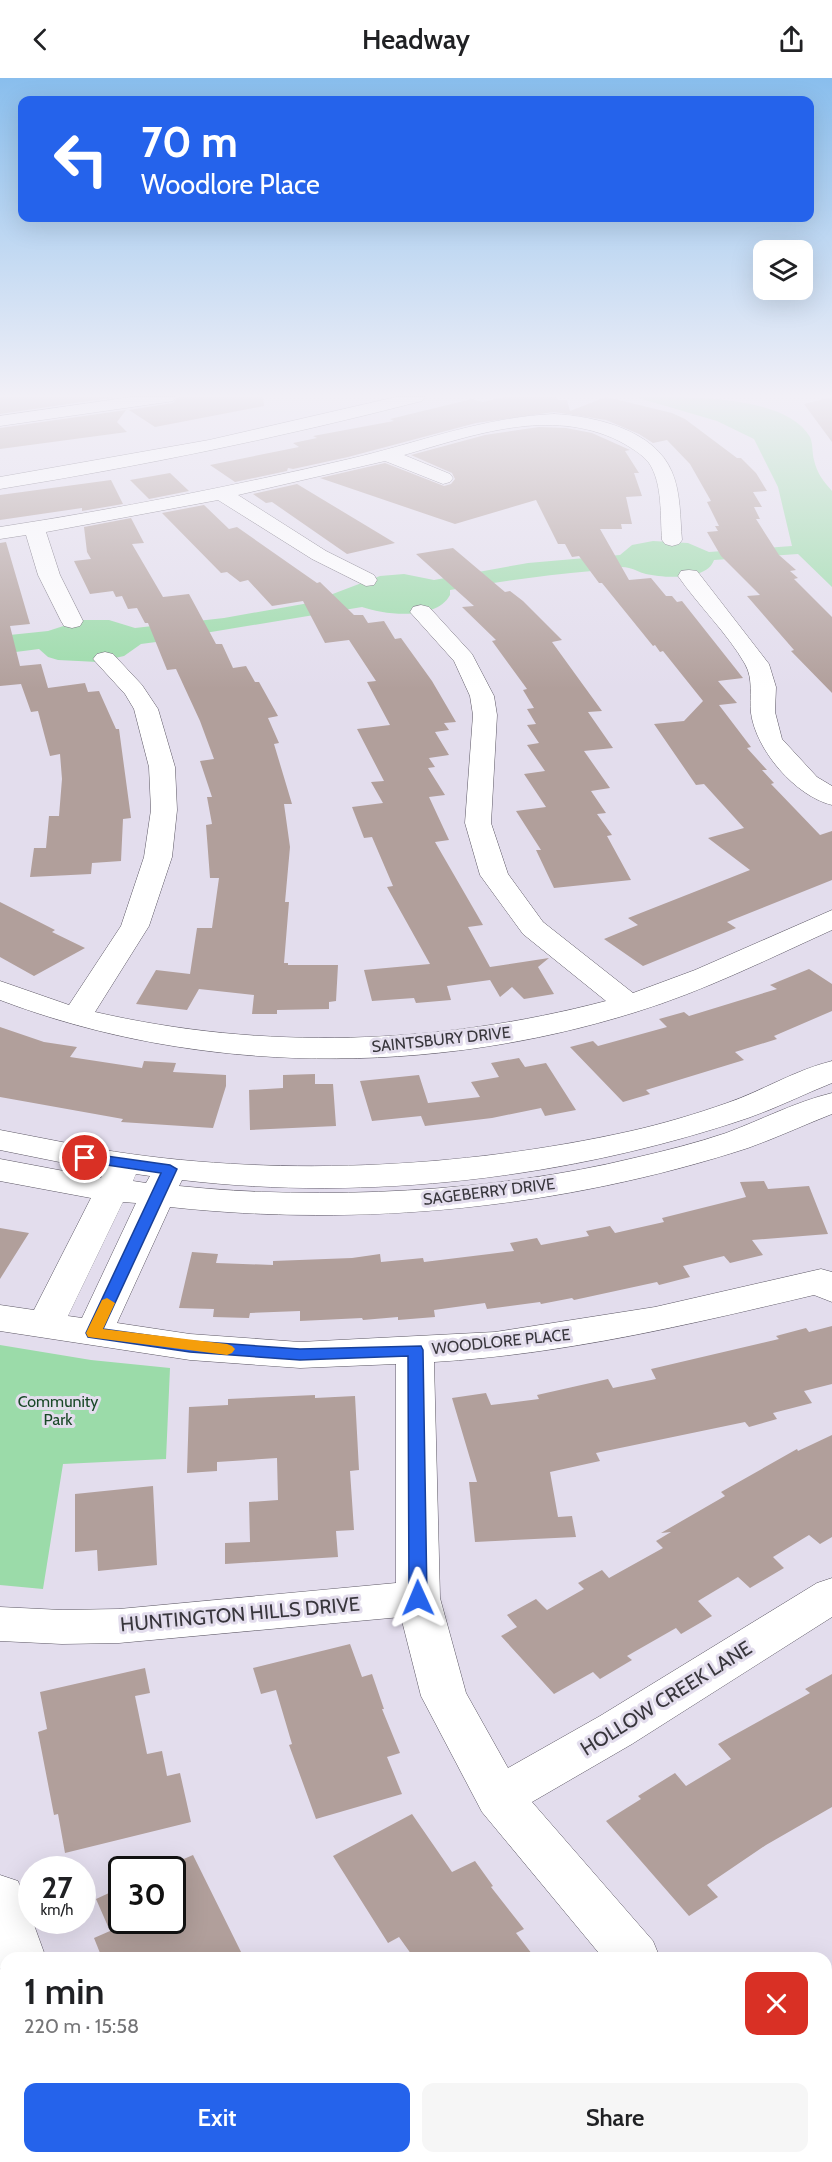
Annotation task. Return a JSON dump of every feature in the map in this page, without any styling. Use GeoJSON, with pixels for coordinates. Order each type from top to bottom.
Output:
{"type":"FeatureCollection","features":[{"type":"Feature","properties":{"kind":"street"},"geometry":{"type":"LineString","coordinates":[[0,533],[214,494]]}},
{"type":"Feature","properties":{"kind":"street"},"geometry":{"type":"LineString","coordinates":[[223,494],[319,555],[366,580]]}},
{"type":"Feature","properties":{"kind":"street"},"geometry":{"type":"LineString","coordinates":[[667,494],[672,540]]}},
{"type":"Feature","properties":{"kind":"street"},"geometry":{"type":"LineString","coordinates":[[34,528],[49,574],[72,621]]}},
{"type":"Feature","properties":{"kind":"street"},"geometry":{"type":"LineString","coordinates":[[689,576],[757,664],[764,687],[763,712],[770,740],[780,754],[808,782],[832,797]]}},
{"type":"Feature","properties":{"kind":"street"},"geometry":{"type":"LineString","coordinates":[[421,612],[464,659],[482,696],[485,715],[478,823],[494,875],[533,928],[629,1005]]}},
{"type":"Feature","properties":{"kind":"street"},"geometry":{"type":"LineString","coordinates":[[76,1017],[135,926],[158,857],[164,810],[162,767],[146,709],[134,690],[105,660]]}},
{"type":"Feature","properties":{"kind":"street","name":"SAINTSBURY DRIVE"},"geometry":{"type":"LineString","coordinates":[[0,990],[76,1017],[176,1038],[252,1046],[352,1048],[429,1044],[536,1029],[629,1005],[692,981],[832,919]]}},
{"type":"Feature","properties":{"kind":"street","name":"SAGEBERRY DRIVE"},"geometry":{"type":"LineString","coordinates":[[141,1180],[245,1175],[326,1177],[448,1170],[534,1160],[628,1141],[703,1121],[766,1100],[832,1071]]}},
{"type":"Feature","properties":{"kind":"street","name":"SAGEBERRY DRIVE"},"geometry":{"type":"LineString","coordinates":[[141,1180],[242,1201],[372,1202],[417,1200],[510,1190],[602,1175],[684,1156],[752,1136],[832,1102]]}},
{"type":"Feature","properties":{"kind":"street"},"geometry":{"type":"LineString","coordinates":[[0,1140],[141,1180]]}},
{"type":"Feature","properties":{"kind":"street"},"geometry":{"type":"LineString","coordinates":[[0,1170],[141,1180]]}},
{"type":"Feature","properties":{"kind":"street"},"geometry":{"type":"LineString","coordinates":[[45,1325],[141,1180]]}},
{"type":"Feature","properties":{"kind":"street"},"geometry":{"type":"LineString","coordinates":[[94,1333],[141,1180]]}},
{"type":"Feature","properties":{"kind":"street","name":"WOODLORE PLACE"},"geometry":{"type":"LineString","coordinates":[[0,1318],[190,1347],[300,1355],[495,1345],[655,1320],[821,1281],[832,1290]]}},
{"type":"Feature","properties":{"kind":"street"},"geometry":{"type":"LineString","coordinates":[[415,1350],[418,1598],[444,1696],[499,1797],[630,1952]]}},
{"type":"Feature","properties":{"kind":"street","name":"HOLLOW CREEK LANE"},"geometry":{"type":"LineString","coordinates":[[499,1797],[616,1730],[832,1595]]}},
{"type":"Feature","properties":{"kind":"street","name":"HUNTINGTON HILLS DRIVE"},"geometry":{"type":"LineString","coordinates":[[0,1624],[62,1627],[119,1626],[418,1598]]}},
{"type":"Feature","properties":{"kind":"street"},"geometry":{"type":"LineString","coordinates":[[0,1897],[5,1918],[19,1952]]}},
{"type":"Feature","properties":{"kind":"green space"},"geometry":{"type":"Polygon","coordinates":[[[780,494],[832,494],[832,587],[798,554],[714,560],[703,572],[674,577],[616,567],[450,590],[450,595],[443,603],[434,609],[422,612],[396,614],[362,607],[141,644],[124,656],[98,662],[58,660],[48,657],[39,649],[0,654],[0,636],[48,631],[82,620],[109,620],[135,628],[224,618],[309,603],[380,576],[404,574],[434,580],[528,563],[620,555],[632,545],[653,541],[688,543],[709,552],[792,546],[780,494]]]}},
{"type":"Feature","properties":{"kind":"green space","name":"Community Park"},"geometry":{"type":"Polygon","coordinates":[[[0,1345],[91,1360],[170,1368],[166,1459],[63,1464],[43,1589],[0,1585],[0,1345]]]}},
{"type":"Feature","properties":{"kind":"building"},"geometry":{"type":"Polygon","coordinates":[[[118,494],[123,504],[0,520],[0,495],[118,494]]]}},
{"type":"Feature","properties":{"kind":"building"},"geometry":{"type":"Polygon","coordinates":[[[144,494],[173,494],[149,499],[144,494]]]}},
{"type":"Feature","properties":{"kind":"building"},"geometry":{"type":"Polygon","coordinates":[[[253,494],[314,494],[395,543],[347,554],[272,502],[266,503],[253,494]]]}},
{"type":"Feature","properties":{"kind":"building"},"geometry":{"type":"Polygon","coordinates":[[[368,494],[641,494],[642,496],[626,497],[632,524],[621,524],[622,529],[600,529],[629,580],[651,578],[666,596],[672,596],[677,602],[682,601],[743,678],[718,681],[737,703],[719,705],[751,747],[747,748],[767,770],[762,770],[774,783],[771,784],[820,835],[832,831],[832,880],[727,922],[736,928],[643,966],[604,939],[638,925],[628,918],[750,870],[708,838],[744,828],[704,784],[696,785],[654,724],[684,721],[703,701],[663,651],[660,652],[655,645],[653,646],[602,583],[599,583],[579,556],[572,557],[565,544],[558,544],[536,500],[455,524],[368,494]]]}},
{"type":"Feature","properties":{"kind":"building"},"geometry":{"type":"Polygon","coordinates":[[[707,494],[754,494],[762,507],[754,507],[760,519],[756,519],[779,555],[796,570],[790,571],[798,578],[794,579],[832,617],[832,693],[791,651],[794,650],[747,596],[760,595],[721,556],[707,532],[718,531],[715,526],[719,526],[707,502],[711,501],[707,494]]]}},
{"type":"Feature","properties":{"kind":"building"},"geometry":{"type":"Polygon","coordinates":[[[204,505],[229,529],[237,527],[317,583],[320,582],[354,615],[363,615],[368,623],[384,621],[395,639],[401,638],[432,681],[456,722],[444,723],[449,730],[435,732],[449,755],[429,758],[435,767],[428,768],[445,795],[429,797],[449,840],[435,842],[483,925],[468,927],[490,967],[549,958],[538,967],[554,994],[524,999],[512,987],[500,997],[490,980],[447,986],[451,1000],[416,1003],[414,998],[372,1001],[364,970],[430,964],[387,887],[393,886],[372,837],[364,838],[352,807],[383,803],[371,782],[384,781],[357,729],[390,725],[367,682],[376,681],[349,640],[325,643],[303,601],[272,606],[248,580],[240,582],[227,572],[221,573],[162,513],[204,505]]]}},
{"type":"Feature","properties":{"kind":"building"},"geometry":{"type":"Polygon","coordinates":[[[131,518],[144,543],[132,544],[163,597],[189,594],[216,644],[222,644],[233,668],[246,666],[255,682],[259,682],[278,716],[268,718],[279,743],[274,744],[292,804],[284,804],[290,847],[285,902],[289,902],[284,963],[288,965],[338,965],[336,1001],[329,1002],[329,1009],[277,1010],[277,1014],[252,1014],[254,995],[199,989],[187,1010],[136,1004],[156,970],[190,974],[197,928],[212,928],[219,878],[210,878],[206,825],[212,824],[207,797],[212,797],[200,761],[214,759],[200,721],[176,669],[167,670],[148,623],[145,623],[137,608],[128,609],[122,596],[116,597],[113,591],[90,594],[74,561],[91,559],[87,552],[84,527],[131,518]]]}},
{"type":"Feature","properties":{"kind":"building"},"geometry":{"type":"Polygon","coordinates":[[[6,542],[30,624],[10,626],[20,666],[41,664],[48,688],[85,683],[88,692],[99,691],[116,729],[119,729],[131,818],[123,819],[121,861],[92,863],[91,874],[30,877],[34,848],[46,848],[49,816],[59,816],[62,779],[60,754],[50,756],[38,711],[31,712],[21,684],[0,686],[0,543],[6,542]]]}},
{"type":"Feature","properties":{"kind":"building"},"geometry":{"type":"Polygon","coordinates":[[[453,548],[505,592],[510,591],[523,601],[562,640],[552,642],[602,711],[588,712],[613,748],[584,751],[610,788],[591,791],[606,813],[597,814],[612,835],[607,836],[631,880],[554,888],[536,850],[541,850],[516,811],[546,807],[524,774],[545,771],[527,745],[539,743],[527,725],[536,724],[527,709],[534,708],[523,690],[527,689],[492,641],[496,640],[462,607],[474,606],[416,554],[453,548]]]}},
{"type":"Feature","properties":{"kind":"building"},"geometry":{"type":"Polygon","coordinates":[[[0,902],[85,948],[34,976],[0,957],[0,902]]]}},
{"type":"Feature","properties":{"kind":"building"},"geometry":{"type":"Polygon","coordinates":[[[809,969],[832,984],[832,1011],[774,1036],[777,1039],[735,1052],[744,1060],[646,1090],[650,1094],[623,1102],[570,1047],[593,1041],[598,1046],[667,1027],[659,1019],[684,1012],[689,1016],[777,989],[770,985],[809,969]]]}},
{"type":"Feature","properties":{"kind":"building"},"geometry":{"type":"Polygon","coordinates":[[[0,1027],[44,1042],[77,1047],[70,1057],[142,1068],[144,1061],[176,1063],[173,1072],[226,1075],[226,1086],[213,1128],[121,1122],[123,1119],[0,1097],[0,1027]]]}},
{"type":"Feature","properties":{"kind":"building"},"geometry":{"type":"Polygon","coordinates":[[[519,1058],[525,1067],[546,1063],[576,1110],[545,1116],[541,1108],[492,1118],[425,1126],[421,1116],[372,1121],[360,1081],[419,1075],[428,1103],[480,1097],[471,1082],[499,1077],[491,1063],[519,1058]]]}},
{"type":"Feature","properties":{"kind":"building"},"geometry":{"type":"Polygon","coordinates":[[[315,1074],[315,1084],[333,1084],[336,1126],[250,1130],[249,1090],[283,1088],[283,1075],[315,1074]]]}},
{"type":"Feature","properties":{"kind":"building"},"geometry":{"type":"Polygon","coordinates":[[[764,1181],[768,1189],[809,1186],[828,1234],[752,1240],[763,1255],[730,1263],[724,1256],[683,1266],[690,1277],[659,1285],[657,1282],[574,1300],[572,1298],[541,1304],[540,1302],[487,1309],[485,1303],[434,1310],[435,1317],[398,1320],[398,1317],[300,1321],[300,1311],[250,1313],[249,1318],[213,1317],[214,1309],[179,1308],[192,1252],[218,1254],[216,1263],[273,1265],[273,1261],[352,1258],[380,1254],[381,1262],[423,1258],[424,1262],[514,1251],[510,1243],[537,1238],[541,1245],[589,1236],[586,1231],[610,1226],[615,1233],[664,1222],[662,1218],[746,1197],[740,1182],[764,1181]]]}},
{"type":"Feature","properties":{"kind":"building"},"geometry":{"type":"Polygon","coordinates":[[[0,1228],[29,1233],[0,1279],[0,1228]]]}},
{"type":"Feature","properties":{"kind":"building"},"geometry":{"type":"Polygon","coordinates":[[[832,1326],[832,1384],[804,1391],[812,1403],[773,1413],[777,1419],[749,1427],[745,1422],[596,1453],[600,1461],[550,1472],[558,1517],[572,1516],[576,1537],[475,1542],[469,1482],[477,1482],[452,1398],[486,1393],[491,1405],[539,1399],[537,1395],[608,1379],[613,1388],[656,1379],[651,1369],[779,1339],[776,1336],[806,1328],[809,1332],[832,1326]]]}},
{"type":"Feature","properties":{"kind":"building"},"geometry":{"type":"Polygon","coordinates":[[[315,1395],[315,1398],[355,1396],[359,1470],[350,1471],[354,1530],[336,1531],[338,1557],[225,1564],[225,1543],[250,1542],[249,1502],[278,1500],[277,1458],[217,1462],[217,1471],[187,1473],[189,1407],[228,1405],[228,1399],[315,1395]]]}},
{"type":"Feature","properties":{"kind":"building"},"geometry":{"type":"Polygon","coordinates":[[[832,1435],[832,1537],[820,1544],[809,1535],[773,1557],[784,1568],[750,1588],[738,1577],[698,1601],[712,1616],[681,1634],[676,1628],[627,1656],[632,1660],[600,1679],[593,1672],[554,1694],[501,1636],[517,1627],[507,1615],[536,1599],[547,1610],[584,1589],[578,1583],[602,1570],[609,1578],[663,1548],[656,1541],[671,1532],[661,1533],[725,1496],[721,1492],[797,1449],[798,1451],[832,1435]]]}},
{"type":"Feature","properties":{"kind":"building"},"geometry":{"type":"Polygon","coordinates":[[[153,1486],[157,1565],[98,1571],[97,1550],[75,1552],[75,1494],[153,1486]]]}},
{"type":"Feature","properties":{"kind":"building"},"geometry":{"type":"Polygon","coordinates":[[[350,1644],[362,1677],[372,1674],[384,1709],[382,1709],[400,1753],[387,1757],[402,1794],[316,1819],[289,1745],[292,1744],[276,1690],[261,1694],[253,1668],[350,1644]]]}},
{"type":"Feature","properties":{"kind":"building"},"geometry":{"type":"Polygon","coordinates":[[[145,1668],[150,1693],[135,1696],[147,1754],[162,1751],[167,1776],[180,1773],[191,1822],[65,1853],[58,1814],[54,1815],[38,1732],[47,1729],[40,1692],[145,1668]]]}},
{"type":"Feature","properties":{"kind":"building"},"geometry":{"type":"Polygon","coordinates":[[[832,1674],[832,1807],[766,1845],[707,1885],[718,1897],[689,1916],[606,1821],[641,1799],[638,1796],[675,1773],[686,1786],[731,1759],[718,1744],[810,1693],[805,1689],[832,1674]]]}},
{"type":"Feature","properties":{"kind":"building"},"geometry":{"type":"Polygon","coordinates":[[[412,1814],[452,1872],[475,1861],[493,1886],[491,1887],[524,1929],[516,1933],[530,1952],[410,1952],[399,1937],[388,1943],[333,1856],[412,1814]]]}},
{"type":"Feature","properties":{"kind":"building"},"geometry":{"type":"Polygon","coordinates":[[[193,1855],[241,1952],[100,1952],[94,1938],[108,1932],[108,1934],[186,1934],[186,1858],[193,1855]]]}},
{"type":"Feature","properties":{"kind":"building"},"geometry":{"type":"Polygon","coordinates":[[[108,1893],[108,1926],[96,1899],[108,1893]]]}},
{"type":"Feature","properties":{"kind":"slow traffic"},"geometry":{"type":"LineString","coordinates":[[107,1303],[94,1333],[190,1347],[227,1349]]}},
{"type":"Feature","properties":{"kind":"route"},"geometry":{"type":"LineString","coordinates":[[85,1158],[170,1169],[94,1333],[190,1347],[300,1355],[415,1350],[418,1598]]}}]}
